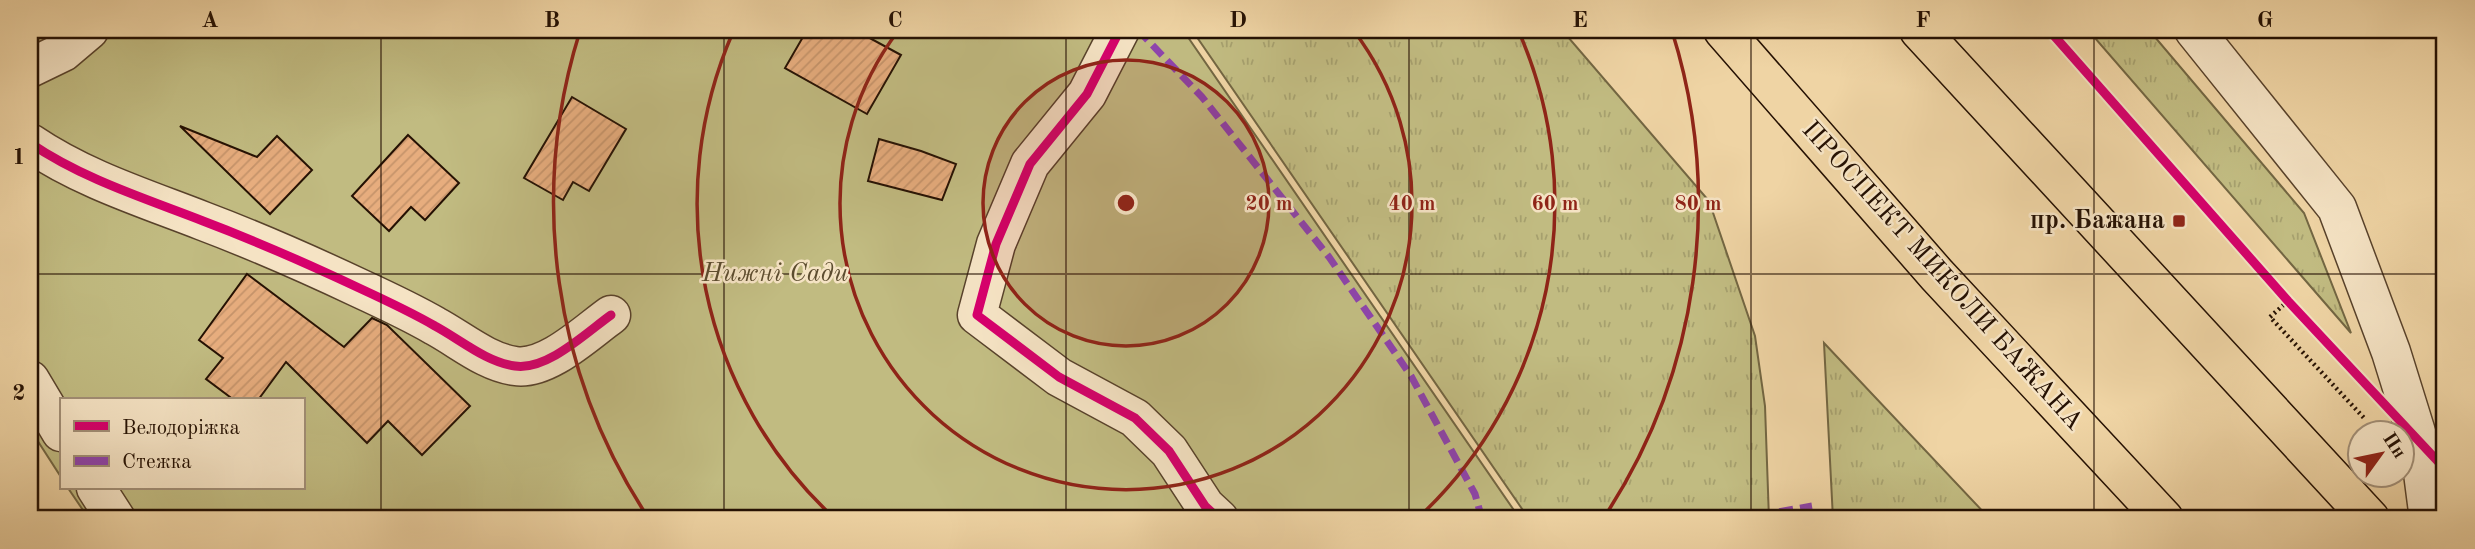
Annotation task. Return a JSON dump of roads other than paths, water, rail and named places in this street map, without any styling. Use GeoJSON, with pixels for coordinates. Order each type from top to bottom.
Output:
{"type":"FeatureCollection","features":[{"type":"Feature","properties":{"kind":"highway","name":"ПРОСПЕКТ МИКОЛИ БАЖАНА"},"geometry":{"type":"LineString","coordinates":[[1723,30],[1937,275],[2164,519]]}},
{"type":"Feature","properties":{"kind":"highway"},"geometry":{"type":"LineString","coordinates":[[1919,30],[2370,519]]}},
{"type":"Feature","properties":{"kind":"street"},"geometry":{"type":"LineString","coordinates":[[30,68],[63,52],[89,30]]}},
{"type":"Feature","properties":{"kind":"street"},"geometry":{"type":"LineString","coordinates":[[1120,30],[1087,94],[1031,164],[996,244],[977,315],[1059,377],[1135,418],[1170,451],[1205,506],[1219,519]]}},
{"type":"Feature","properties":{"kind":"street"},"geometry":{"type":"LineString","coordinates":[[2194,30],[2337,208],[2391,352],[2419,442],[2429,519]]}},
{"type":"Feature","properties":{"kind":"street"},"geometry":{"type":"LineString","coordinates":[[30,143],[56,161],[90,177],[232,232],[359,288],[434,325],[495,361],[518,367],[540,363],[555,356],[611,315]]}},
{"type":"Feature","properties":{"kind":"street"},"geometry":{"type":"LineString","coordinates":[[30,380],[60,430]]}},
{"type":"Feature","properties":{"kind":"street"},"geometry":{"type":"LineString","coordinates":[[97,490],[116,519]]}},
{"type":"Feature","properties":{"kind":"place","name":"пр. Бажана"},"geometry":{"type":"Point","coordinates":[2179,221]}},
{"type":"Feature","properties":{"kind":"park label","name":"Нижні Сади"},"geometry":{"type":"Point","coordinates":[775,274]}}]}
